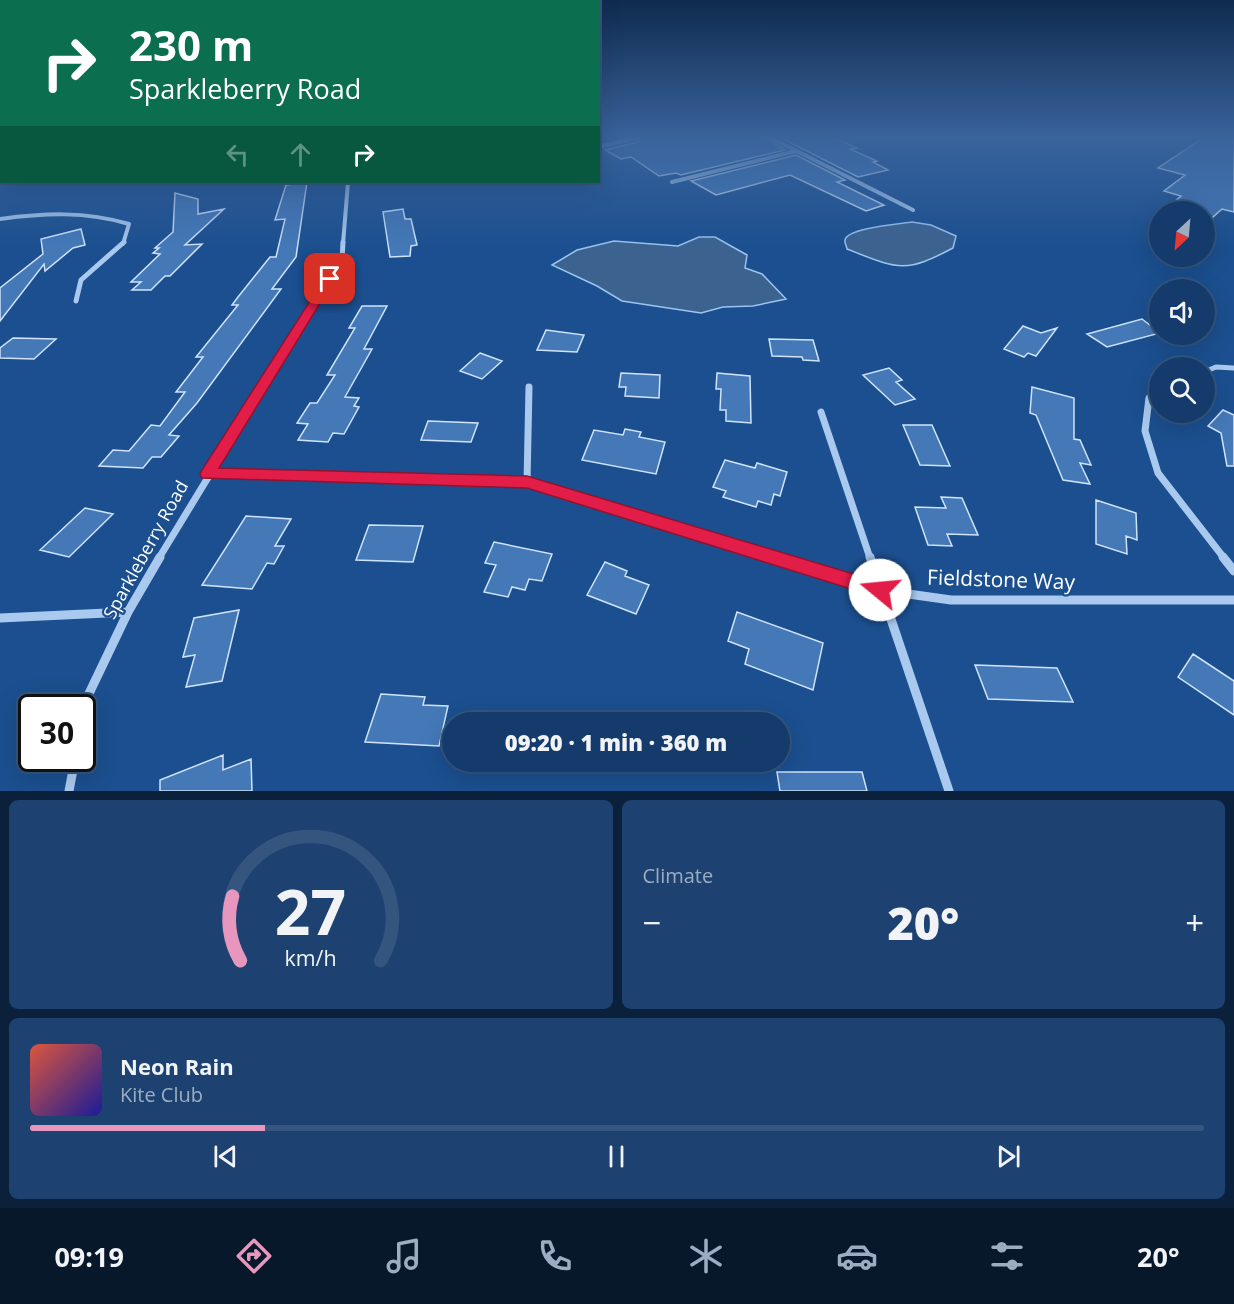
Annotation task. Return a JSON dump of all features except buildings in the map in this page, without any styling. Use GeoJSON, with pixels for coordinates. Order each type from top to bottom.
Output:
{"type":"FeatureCollection","features":[{"type":"Feature","properties":{"kind":"street"},"geometry":{"type":"LineString","coordinates":[[672,182],[701,175]]}},
{"type":"Feature","properties":{"kind":"street"},"geometry":{"type":"LineString","coordinates":[[844,175],[913,210]]}},
{"type":"Feature","properties":{"kind":"street","name":"Sparkleberry Road"},"geometry":{"type":"LineString","coordinates":[[89,694],[128,612],[208,474],[342,260],[348,183]]}},
{"type":"Feature","properties":{"kind":"street"},"geometry":{"type":"LineString","coordinates":[[0,219],[55,212],[103,215],[129,224],[123,244],[81,280],[76,301]]}},
{"type":"Feature","properties":{"kind":"street"},"geometry":{"type":"LineString","coordinates":[[1215,367],[1234,368]]}},
{"type":"Feature","properties":{"kind":"street"},"geometry":{"type":"LineString","coordinates":[[527,482],[529,387]]}},
{"type":"Feature","properties":{"kind":"street"},"geometry":{"type":"LineString","coordinates":[[1149,398],[1145,431],[1158,473],[1234,571]]}},
{"type":"Feature","properties":{"kind":"street"},"geometry":{"type":"LineString","coordinates":[[821,412],[949,791]]}},
{"type":"Feature","properties":{"kind":"street","name":"Fieldstone Way"},"geometry":{"type":"LineString","coordinates":[[208,474],[527,482],[880,590],[951,600],[1234,600]]}},
{"type":"Feature","properties":{"kind":"street"},"geometry":{"type":"LineString","coordinates":[[0,618],[128,612]]}},
{"type":"Feature","properties":{"kind":"street"},"geometry":{"type":"LineString","coordinates":[[69,791],[73,772]]}},
{"type":"Feature","properties":{"kind":"water"},"geometry":{"type":"Polygon","coordinates":[[[912,222],[931,225],[956,236],[953,248],[923,262],[901,266],[878,261],[847,249],[845,240],[855,232],[912,222]]]}},
{"type":"Feature","properties":{"kind":"water"},"geometry":{"type":"Polygon","coordinates":[[[699,237],[715,237],[747,255],[745,268],[762,274],[786,299],[753,306],[723,307],[701,313],[622,301],[597,286],[552,265],[577,250],[614,241],[678,246],[699,237]]]}},
{"type":"Feature","properties":{"kind":"route"},"geometry":{"type":"LineString","coordinates":[[330,279],[208,474],[527,482],[880,590]]}}]}
